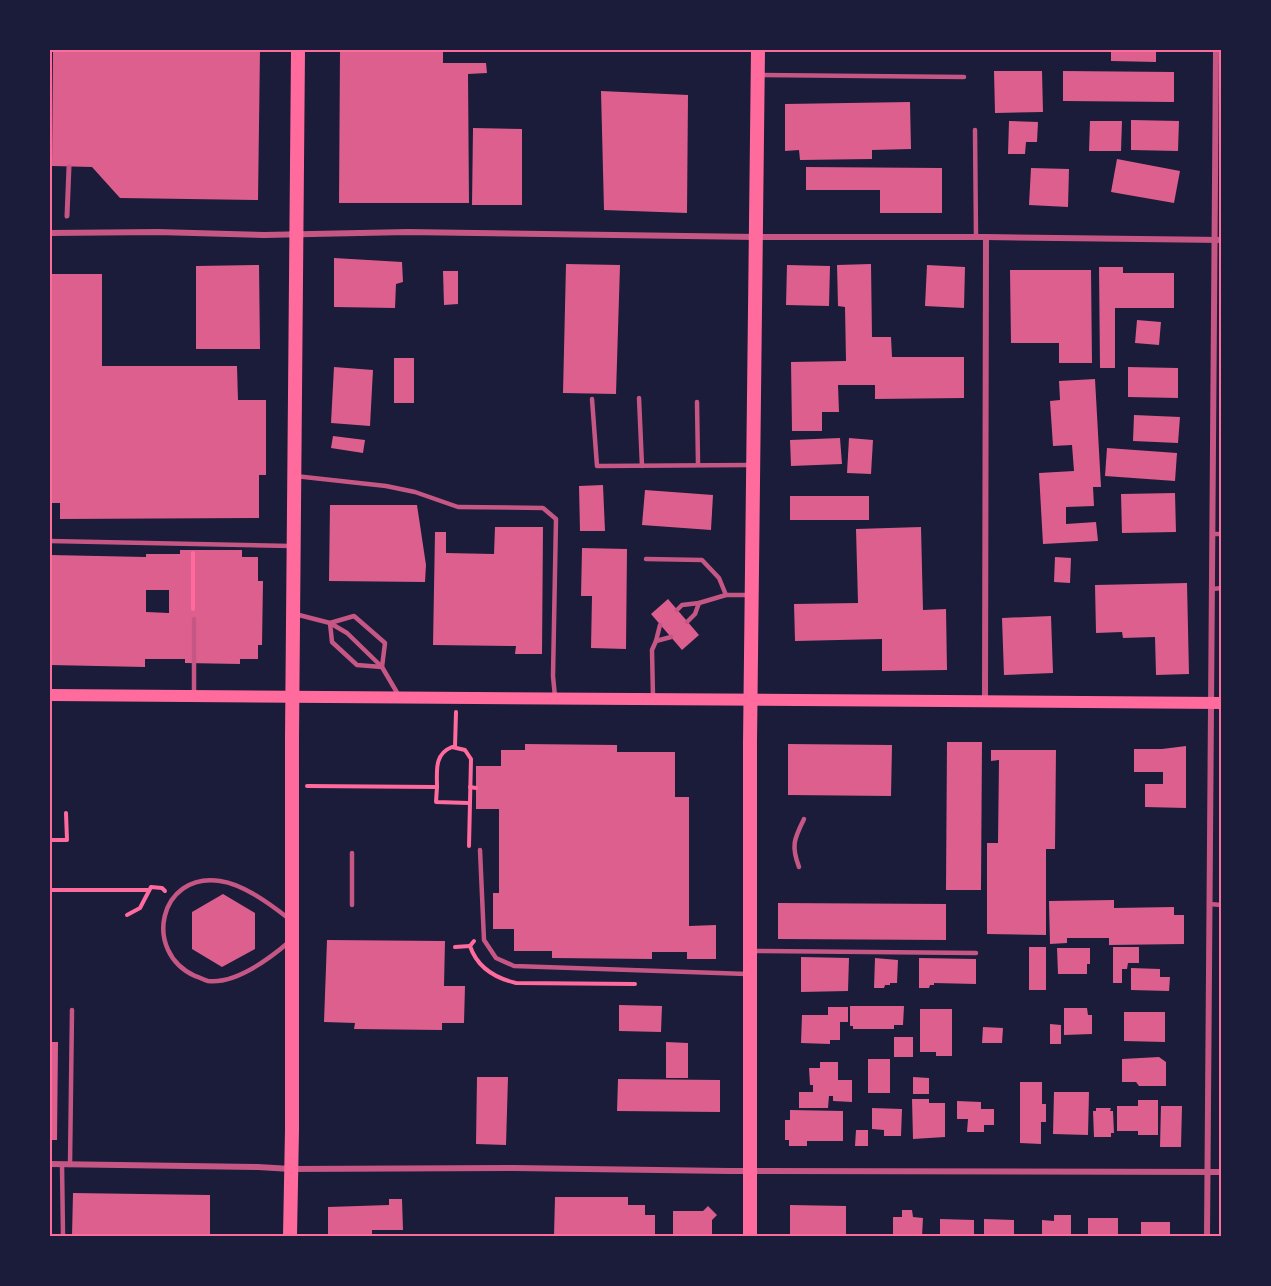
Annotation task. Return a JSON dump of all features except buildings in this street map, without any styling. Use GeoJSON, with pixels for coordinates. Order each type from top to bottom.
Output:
{"type":"FeatureCollection","features":[{"type":"Feature","properties":{"kind":"main road"},"geometry":{"type":"LineString","coordinates":[[290,1236],[298,50]]}},
{"type":"Feature","properties":{"kind":"main road"},"geometry":{"type":"LineString","coordinates":[[750,1236],[751,699],[758,50]]}},
{"type":"Feature","properties":{"kind":"main road"},"geometry":{"type":"LineString","coordinates":[[50,694],[1216,703]]}},
{"type":"Feature","properties":{"kind":"street"},"geometry":{"type":"LineString","coordinates":[[1207,1236],[1209,904],[1216,703],[1212,534],[1218,240],[1216,50]]}},
{"type":"Feature","properties":{"kind":"street"},"geometry":{"type":"LineString","coordinates":[[67,216],[69,167]]}},
{"type":"Feature","properties":{"kind":"street"},"geometry":{"type":"LineString","coordinates":[[50,233],[158,231],[264,235],[408,232],[1218,240]]}},
{"type":"Feature","properties":{"kind":"street"},"geometry":{"type":"LineString","coordinates":[[985,700],[986,237]]}},
{"type":"Feature","properties":{"kind":"street"},"geometry":{"type":"LineString","coordinates":[[50,1164],[291,1169],[1221,1172]]}},
{"type":"Feature","properties":{"kind":"lane"},"geometry":{"type":"LineString","coordinates":[[758,75],[964,77]]}},
{"type":"Feature","properties":{"kind":"lane"},"geometry":{"type":"LineString","coordinates":[[975,130],[976,237]]}},
{"type":"Feature","properties":{"kind":"lane"},"geometry":{"type":"LineString","coordinates":[[639,398],[642,466]]}},
{"type":"Feature","properties":{"kind":"lane"},"geometry":{"type":"LineString","coordinates":[[592,399],[597,466],[754,465]]}},
{"type":"Feature","properties":{"kind":"lane"},"geometry":{"type":"LineString","coordinates":[[697,402],[698,464]]}},
{"type":"Feature","properties":{"kind":"lane"},"geometry":{"type":"LineString","coordinates":[[294,476],[386,486],[415,492],[458,507],[543,508],[556,519],[553,675],[555,697]]}},
{"type":"Feature","properties":{"kind":"lane"},"geometry":{"type":"LineString","coordinates":[[1212,534],[1221,534]]}},
{"type":"Feature","properties":{"kind":"lane"},"geometry":{"type":"LineString","coordinates":[[50,541],[293,546]]}},
{"type":"Feature","properties":{"kind":"lane"},"geometry":{"type":"LineString","coordinates":[[646,559],[702,560],[719,578],[726,595]]}},
{"type":"Feature","properties":{"kind":"lane"},"geometry":{"type":"LineString","coordinates":[[1212,589],[1221,588]]}},
{"type":"Feature","properties":{"kind":"lane"},"geometry":{"type":"LineString","coordinates":[[677,610],[682,605],[699,603],[726,595],[752,595]]}},
{"type":"Feature","properties":{"kind":"lane"},"geometry":{"type":"LineString","coordinates":[[687,622],[695,614],[699,603]]}},
{"type":"Feature","properties":{"kind":"lane"},"geometry":{"type":"LineString","coordinates":[[294,614],[330,623],[347,633],[382,667],[399,696]]}},
{"type":"Feature","properties":{"kind":"lane"},"geometry":{"type":"LineString","coordinates":[[330,623],[354,616],[385,644],[382,667]]}},
{"type":"Feature","properties":{"kind":"lane"},"geometry":{"type":"LineString","coordinates":[[194,619],[194,695]]}},
{"type":"Feature","properties":{"kind":"lane"},"geometry":{"type":"LineString","coordinates":[[330,623],[332,642],[357,665],[382,667]]}},
{"type":"Feature","properties":{"kind":"lane"},"geometry":{"type":"LineString","coordinates":[[653,698],[652,650],[660,625]]}},
{"type":"Feature","properties":{"kind":"lane"},"geometry":{"type":"LineString","coordinates":[[656,641],[671,637]]}},
{"type":"Feature","properties":{"kind":"lane"},"geometry":{"type":"LineString","coordinates":[[799,867],[793,851],[804,819]]}},
{"type":"Feature","properties":{"kind":"lane"},"geometry":{"type":"LineString","coordinates":[[480,850],[484,940],[496,958],[505,963],[514,966],[750,974]]}},
{"type":"Feature","properties":{"kind":"lane"},"geometry":{"type":"LineString","coordinates":[[352,853],[352,905]]}},
{"type":"Feature","properties":{"kind":"lane"},"geometry":{"type":"LineString","coordinates":[[291,920],[260,898],[221,881],[203,881],[183,888],[171,898],[164,916],[163,934],[168,952],[184,970],[207,981],[228,979],[249,970],[272,957],[291,940]]}},
{"type":"Feature","properties":{"kind":"lane"},"geometry":{"type":"LineString","coordinates":[[1209,904],[1221,905]]}},
{"type":"Feature","properties":{"kind":"lane"},"geometry":{"type":"LineString","coordinates":[[750,951],[976,953]]}},
{"type":"Feature","properties":{"kind":"lane"},"geometry":{"type":"LineString","coordinates":[[63,1236],[72,1010]]}},
{"type":"Feature","properties":{"kind":"path"},"geometry":{"type":"LineString","coordinates":[[193,550],[194,619]]}},
{"type":"Feature","properties":{"kind":"path"},"geometry":{"type":"LineString","coordinates":[[455,747],[457,697]]}},
{"type":"Feature","properties":{"kind":"path"},"geometry":{"type":"LineString","coordinates":[[469,803],[436,802],[439,757],[443,751],[455,747],[465,750],[471,759],[469,850]]}},
{"type":"Feature","properties":{"kind":"path"},"geometry":{"type":"LineString","coordinates":[[292,786],[437,787]]}},
{"type":"Feature","properties":{"kind":"path"},"geometry":{"type":"LineString","coordinates":[[470,787],[476,788]]}},
{"type":"Feature","properties":{"kind":"path"},"geometry":{"type":"LineString","coordinates":[[50,840],[67,840],[66,813]]}},
{"type":"Feature","properties":{"kind":"path"},"geometry":{"type":"LineString","coordinates":[[50,890],[148,890],[151,887],[162,888],[171,898]]}},
{"type":"Feature","properties":{"kind":"path"},"geometry":{"type":"LineString","coordinates":[[127,915],[140,908],[148,890]]}},
{"type":"Feature","properties":{"kind":"path"},"geometry":{"type":"LineString","coordinates":[[455,947],[470,946]]}}]}
